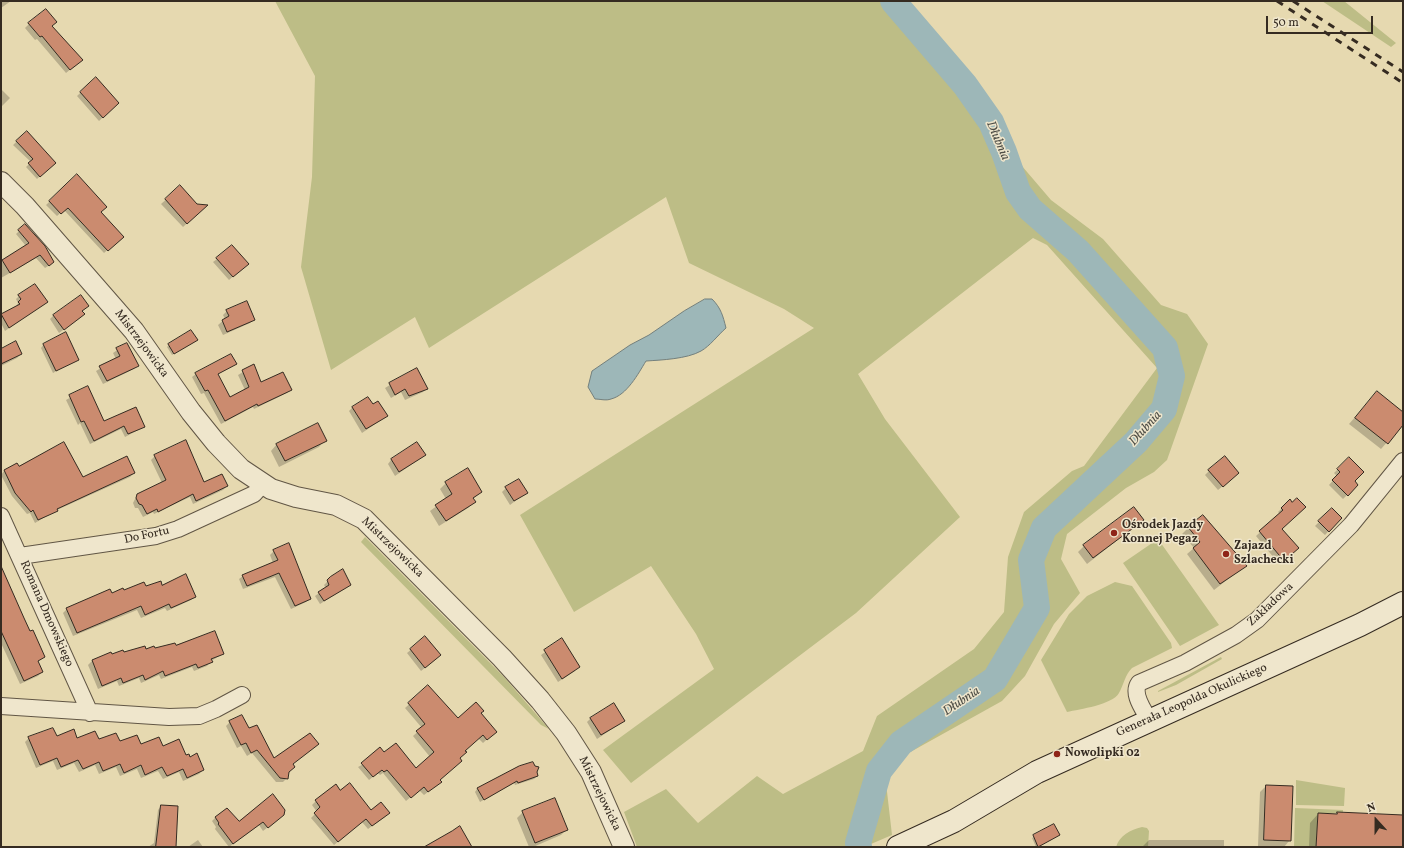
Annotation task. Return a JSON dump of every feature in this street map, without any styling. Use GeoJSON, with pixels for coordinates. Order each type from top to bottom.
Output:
{"type":"FeatureCollection","features":[{"type":"Feature","properties":{"kind":"main road","name":"Generała Leopolda Okulickiego"},"geometry":{"type":"LineString","coordinates":[[898,847],[954,821],[1037,772],[1360,625],[1403,603]]}},
{"type":"Feature","properties":{"kind":"street","name":"Mistrzejowicka"},"geometry":{"type":"LineString","coordinates":[[1,182],[26,206],[134,331],[191,412],[216,443],[241,469],[262,485],[284,494],[326,502],[346,509],[364,519],[382,535],[502,658],[553,716],[591,772],[624,847]]}},
{"type":"Feature","properties":{"kind":"street","name":"Zakładowa"},"geometry":{"type":"LineString","coordinates":[[1149,720],[1136,694],[1136,686],[1139,683],[1185,664],[1236,635],[1257,620],[1351,525],[1403,461]]}},
{"type":"Feature","properties":{"kind":"street","name":"Do Fortu"},"geometry":{"type":"LineString","coordinates":[[20,556],[156,536],[178,529],[254,494],[262,485]]}},
{"type":"Feature","properties":{"kind":"street","name":"Romana Dmowskiego"},"geometry":{"type":"LineString","coordinates":[[1,516],[90,713]]}},
{"type":"Feature","properties":{"kind":"street"},"geometry":{"type":"LineString","coordinates":[[1,706],[169,717],[199,716],[242,695]]}},
{"type":"Feature","properties":{"kind":"green space"},"geometry":{"type":"Polygon","coordinates":[[[275,1],[881,1],[1051,200],[1103,239],[1161,305],[1187,314],[1208,344],[1167,460],[1154,472],[1126,488],[1067,534],[1061,559],[1080,593],[1054,624],[1025,676],[1002,701],[896,760],[886,783],[892,835],[864,847],[637,847],[624,812],[666,789],[698,823],[757,776],[783,794],[863,751],[877,716],[974,649],[1004,612],[1008,557],[1024,512],[1072,471],[1084,466],[1157,368],[1047,245],[1033,238],[858,374],[885,419],[960,517],[856,613],[631,783],[603,750],[714,669],[696,634],[651,566],[574,612],[520,515],[814,328],[784,309],[689,263],[666,197],[429,348],[415,317],[331,370],[301,267],[312,177],[315,76],[275,1]]]}},
{"type":"Feature","properties":{"kind":"green space"},"geometry":{"type":"Polygon","coordinates":[[[1322,1],[1344,1],[1396,43],[1391,47],[1322,1]]]}},
{"type":"Feature","properties":{"kind":"green space"},"geometry":{"type":"Polygon","coordinates":[[[365,537],[504,677],[549,729],[541,725],[361,542],[365,537]]]}},
{"type":"Feature","properties":{"kind":"green space"},"geometry":{"type":"Polygon","coordinates":[[[1158,539],[1219,625],[1180,646],[1123,563],[1158,539]]]}},
{"type":"Feature","properties":{"kind":"green space"},"geometry":{"type":"Polygon","coordinates":[[[1115,582],[1132,586],[1171,643],[1172,648],[1132,668],[1119,693],[1110,701],[1067,712],[1041,660],[1069,614],[1087,596],[1115,582]]]}},
{"type":"Feature","properties":{"kind":"green space"},"geometry":{"type":"Polygon","coordinates":[[[1221,657],[1222,659],[1176,685],[1158,692],[1158,691],[1221,657]]]}},
{"type":"Feature","properties":{"kind":"green space"},"geometry":{"type":"Polygon","coordinates":[[[1296,780],[1345,788],[1344,806],[1296,805],[1296,780]]]}},
{"type":"Feature","properties":{"kind":"green space"},"geometry":{"type":"Polygon","coordinates":[[[1295,808],[1343,810],[1343,813],[1318,814],[1316,847],[1294,847],[1295,808]]]}},
{"type":"Feature","properties":{"kind":"green space"},"geometry":{"type":"Polygon","coordinates":[[[1142,827],[1147,828],[1149,831],[1148,847],[1116,847],[1123,836],[1142,827]]]}},
{"type":"Feature","properties":{"kind":"water"},"geometry":{"type":"Polygon","coordinates":[[[705,299],[712,299],[718,306],[723,316],[726,328],[708,346],[689,356],[674,359],[646,361],[632,383],[617,397],[609,400],[595,399],[588,387],[592,371],[630,345],[649,335],[684,311],[705,299]]]}},
{"type":"Feature","properties":{"kind":"building"},"geometry":{"type":"Polygon","coordinates":[[[46,9],[57,22],[52,26],[83,60],[70,70],[42,36],[40,37],[28,23],[46,9]]]}},
{"type":"Feature","properties":{"kind":"building"},"geometry":{"type":"Polygon","coordinates":[[[96,77],[119,103],[103,118],[80,92],[96,77]]]}},
{"type":"Feature","properties":{"kind":"building"},"geometry":{"type":"Polygon","coordinates":[[[27,131],[56,163],[40,177],[28,163],[33,159],[16,141],[27,131]]]}},
{"type":"Feature","properties":{"kind":"building"},"geometry":{"type":"Polygon","coordinates":[[[77,174],[107,207],[101,212],[124,237],[108,251],[68,208],[61,214],[49,201],[77,174]]]}},
{"type":"Feature","properties":{"kind":"building"},"geometry":{"type":"Polygon","coordinates":[[[180,185],[197,204],[208,205],[187,224],[165,199],[180,185]]]}},
{"type":"Feature","properties":{"kind":"building"},"geometry":{"type":"Polygon","coordinates":[[[25,224],[45,246],[54,262],[49,266],[40,255],[10,273],[2,260],[29,243],[18,230],[25,224]]]}},
{"type":"Feature","properties":{"kind":"building"},"geometry":{"type":"Polygon","coordinates":[[[232,245],[249,264],[233,277],[216,258],[232,245]]]}},
{"type":"Feature","properties":{"kind":"building"},"geometry":{"type":"Polygon","coordinates":[[[35,284],[48,302],[9,328],[1,314],[20,304],[18,302],[21,299],[18,295],[35,284]]]}},
{"type":"Feature","properties":{"kind":"building"},"geometry":{"type":"Polygon","coordinates":[[[81,295],[89,306],[82,311],[85,314],[64,330],[53,315],[81,295]]]}},
{"type":"Feature","properties":{"kind":"building"},"geometry":{"type":"Polygon","coordinates":[[[247,301],[255,320],[227,332],[222,320],[229,316],[226,310],[247,301]]]}},
{"type":"Feature","properties":{"kind":"building"},"geometry":{"type":"Polygon","coordinates":[[[191,330],[198,340],[174,354],[168,344],[191,330]]]}},
{"type":"Feature","properties":{"kind":"building"},"geometry":{"type":"Polygon","coordinates":[[[66,332],[79,360],[56,371],[43,344],[66,332]]]}},
{"type":"Feature","properties":{"kind":"building"},"geometry":{"type":"Polygon","coordinates":[[[16,341],[22,354],[1,364],[1,349],[16,341]]]}},
{"type":"Feature","properties":{"kind":"building"},"geometry":{"type":"Polygon","coordinates":[[[127,343],[139,366],[107,381],[99,366],[120,356],[116,348],[127,343]]]}},
{"type":"Feature","properties":{"kind":"building"},"geometry":{"type":"Polygon","coordinates":[[[231,354],[237,364],[218,374],[230,397],[249,387],[242,370],[254,364],[261,382],[283,372],[292,390],[258,406],[257,404],[225,421],[208,390],[205,391],[195,373],[231,354]]]}},
{"type":"Feature","properties":{"kind":"building"},"geometry":{"type":"Polygon","coordinates":[[[417,368],[428,389],[409,396],[405,389],[395,395],[389,383],[417,368]]]}},
{"type":"Feature","properties":{"kind":"building"},"geometry":{"type":"Polygon","coordinates":[[[88,386],[104,421],[136,407],[145,427],[128,434],[124,426],[94,441],[84,421],[81,422],[69,395],[88,386]]]}},
{"type":"Feature","properties":{"kind":"building"},"geometry":{"type":"Polygon","coordinates":[[[1377,391],[1403,412],[1403,425],[1388,444],[1355,418],[1377,391]]]}},
{"type":"Feature","properties":{"kind":"building"},"geometry":{"type":"Polygon","coordinates":[[[368,397],[373,404],[378,401],[388,416],[366,429],[352,407],[368,397]]]}},
{"type":"Feature","properties":{"kind":"building"},"geometry":{"type":"Polygon","coordinates":[[[318,423],[327,441],[285,461],[276,444],[318,423]]]}},
{"type":"Feature","properties":{"kind":"building"},"geometry":{"type":"Polygon","coordinates":[[[186,440],[204,482],[222,474],[228,486],[196,501],[193,494],[158,512],[157,509],[147,514],[136,498],[137,494],[166,480],[154,455],[186,440]]]}},
{"type":"Feature","properties":{"kind":"building"},"geometry":{"type":"Polygon","coordinates":[[[64,442],[83,477],[127,456],[135,473],[57,509],[58,511],[38,520],[33,510],[31,512],[15,493],[4,470],[17,463],[19,466],[64,442]]]}},
{"type":"Feature","properties":{"kind":"building"},"geometry":{"type":"Polygon","coordinates":[[[417,442],[426,455],[399,472],[391,459],[417,442]]]}},
{"type":"Feature","properties":{"kind":"building"},"geometry":{"type":"Polygon","coordinates":[[[1225,456],[1239,473],[1223,487],[1208,470],[1225,456]]]}},
{"type":"Feature","properties":{"kind":"building"},"geometry":{"type":"Polygon","coordinates":[[[1349,457],[1364,472],[1355,481],[1358,485],[1348,496],[1332,480],[1340,472],[1337,469],[1349,457]]]}},
{"type":"Feature","properties":{"kind":"building"},"geometry":{"type":"Polygon","coordinates":[[[468,468],[482,492],[473,498],[476,502],[446,521],[435,505],[452,494],[445,482],[468,468]]]}},
{"type":"Feature","properties":{"kind":"building"},"geometry":{"type":"Polygon","coordinates":[[[519,479],[528,493],[514,501],[505,487],[519,479]]]}},
{"type":"Feature","properties":{"kind":"building"},"geometry":{"type":"Polygon","coordinates":[[[1297,498],[1306,507],[1282,529],[1299,548],[1284,561],[1259,531],[1283,510],[1281,508],[1290,499],[1292,502],[1297,498]]]}},
{"type":"Feature","properties":{"kind":"building","name":"Ośrodek Jazdy Konnej Pegaz"},"geometry":{"type":"Polygon","coordinates":[[[1134,507],[1144,520],[1093,558],[1083,545],[1134,507]]]}},
{"type":"Feature","properties":{"kind":"building"},"geometry":{"type":"Polygon","coordinates":[[[1332,508],[1342,518],[1329,532],[1318,521],[1332,508]]]}},
{"type":"Feature","properties":{"kind":"building"},"geometry":{"type":"Polygon","coordinates":[[[1203,515],[1247,566],[1220,584],[1193,548],[1200,542],[1188,527],[1203,515]]]}},
{"type":"Feature","properties":{"kind":"building"},"geometry":{"type":"Polygon","coordinates":[[[289,543],[311,599],[295,606],[279,573],[247,586],[242,575],[278,560],[273,550],[289,543]]]}},
{"type":"Feature","properties":{"kind":"building"},"geometry":{"type":"Polygon","coordinates":[[[1,566],[30,631],[33,630],[45,657],[38,661],[43,672],[24,681],[1,631],[1,566]]]}},
{"type":"Feature","properties":{"kind":"building"},"geometry":{"type":"Polygon","coordinates":[[[343,569],[351,585],[324,601],[318,592],[329,585],[327,580],[330,577],[343,569]]]}},
{"type":"Feature","properties":{"kind":"building"},"geometry":{"type":"Polygon","coordinates":[[[186,574],[196,597],[171,608],[169,604],[145,615],[141,606],[77,633],[66,608],[110,589],[112,593],[144,582],[146,586],[161,581],[162,585],[186,574]]]}},
{"type":"Feature","properties":{"kind":"building"},"geometry":{"type":"Polygon","coordinates":[[[215,631],[224,654],[211,659],[213,662],[198,668],[196,664],[165,676],[163,671],[145,680],[143,675],[123,683],[121,678],[102,686],[92,660],[111,652],[112,654],[123,650],[124,652],[145,646],[146,649],[154,646],[155,648],[175,643],[176,645],[215,631]]]}},
{"type":"Feature","properties":{"kind":"building"},"geometry":{"type":"Polygon","coordinates":[[[425,636],[441,655],[425,668],[410,649],[425,636]]]}},
{"type":"Feature","properties":{"kind":"building"},"geometry":{"type":"Polygon","coordinates":[[[562,638],[580,667],[562,679],[544,650],[562,638]]]}},
{"type":"Feature","properties":{"kind":"building"},"geometry":{"type":"Polygon","coordinates":[[[428,685],[458,718],[476,702],[484,711],[481,713],[497,732],[487,740],[483,735],[465,751],[467,752],[460,758],[462,761],[440,780],[442,782],[428,792],[424,787],[411,798],[387,770],[384,772],[382,770],[373,777],[361,763],[380,747],[384,752],[396,743],[416,768],[434,752],[416,731],[425,724],[408,703],[428,685]]]}},
{"type":"Feature","properties":{"kind":"building"},"geometry":{"type":"Polygon","coordinates":[[[614,703],[625,721],[601,735],[590,718],[614,703]]]}},
{"type":"Feature","properties":{"kind":"building"},"geometry":{"type":"Polygon","coordinates":[[[242,715],[249,728],[257,725],[274,758],[310,733],[319,744],[293,764],[295,767],[289,772],[288,779],[280,778],[257,750],[251,753],[246,743],[241,745],[229,721],[242,715]]]}},
{"type":"Feature","properties":{"kind":"building"},"geometry":{"type":"Polygon","coordinates":[[[53,728],[57,736],[74,729],[77,738],[95,731],[99,739],[116,733],[120,741],[137,735],[141,744],[159,737],[163,746],[179,739],[186,755],[189,754],[190,757],[197,753],[204,770],[187,778],[183,769],[167,776],[162,767],[145,775],[141,765],[124,773],[120,764],[103,771],[99,762],[83,769],[78,760],[61,767],[57,758],[40,765],[28,737],[53,728]]]}},
{"type":"Feature","properties":{"kind":"building"},"geometry":{"type":"Polygon","coordinates":[[[533,762],[535,766],[539,767],[537,772],[538,776],[518,783],[517,781],[484,800],[477,788],[519,766],[533,762]]]}},
{"type":"Feature","properties":{"kind":"building"},"geometry":{"type":"Polygon","coordinates":[[[350,783],[371,810],[381,802],[390,813],[372,826],[366,819],[338,842],[314,813],[320,807],[315,800],[336,784],[340,790],[350,783]]]}},
{"type":"Feature","properties":{"kind":"building"},"geometry":{"type":"Polygon","coordinates":[[[1266,785],[1293,786],[1291,841],[1264,840],[1266,785]]]}},
{"type":"Feature","properties":{"kind":"building"},"geometry":{"type":"Polygon","coordinates":[[[273,794],[285,810],[284,815],[268,828],[263,822],[233,844],[218,824],[219,823],[215,817],[227,808],[239,821],[273,794]]]}},
{"type":"Feature","properties":{"kind":"building"},"geometry":{"type":"Polygon","coordinates":[[[555,798],[568,830],[535,843],[522,811],[555,798]]]}},
{"type":"Feature","properties":{"kind":"building"},"geometry":{"type":"Polygon","coordinates":[[[161,805],[178,806],[176,847],[156,847],[161,805]]]}},
{"type":"Feature","properties":{"kind":"building"},"geometry":{"type":"Polygon","coordinates":[[[1337,812],[1403,815],[1403,847],[1316,847],[1318,813],[1337,814],[1337,812]]]}},
{"type":"Feature","properties":{"kind":"building"},"geometry":{"type":"Polygon","coordinates":[[[1054,824],[1060,835],[1038,847],[1033,835],[1054,824]]]}},
{"type":"Feature","properties":{"kind":"building"},"geometry":{"type":"Polygon","coordinates":[[[460,826],[472,847],[424,847],[452,831],[460,826]]]}},
{"type":"Feature","properties":{"kind":"waterway","name":"Dłubnia"},"geometry":{"type":"LineString","coordinates":[[859,847],[858,843],[879,771],[901,743],[995,679],[1037,608],[1031,560],[1044,528],[1136,442],[1164,409],[1172,376],[1165,348],[1078,251],[1030,209],[1018,192],[1004,152],[991,122],[965,85],[893,1]]}},
{"type":"Feature","properties":{"kind":"railway"},"geometry":{"type":"LineString","coordinates":[[1277,1],[1403,83]]}},
{"type":"Feature","properties":{"kind":"railway"},"geometry":{"type":"LineString","coordinates":[[1293,1],[1403,72]]}},
{"type":"Feature","properties":{"kind":"place","name":"Ośrodek Jazdy Konnej Pegaz"},"geometry":{"type":"Point","coordinates":[1114,533]}},
{"type":"Feature","properties":{"kind":"place","name":"Zajazd Szlachecki"},"geometry":{"type":"Point","coordinates":[1226,554]}},
{"type":"Feature","properties":{"kind":"place","name":"Nowolipki 02"},"geometry":{"type":"Point","coordinates":[1057,754]}}]}
